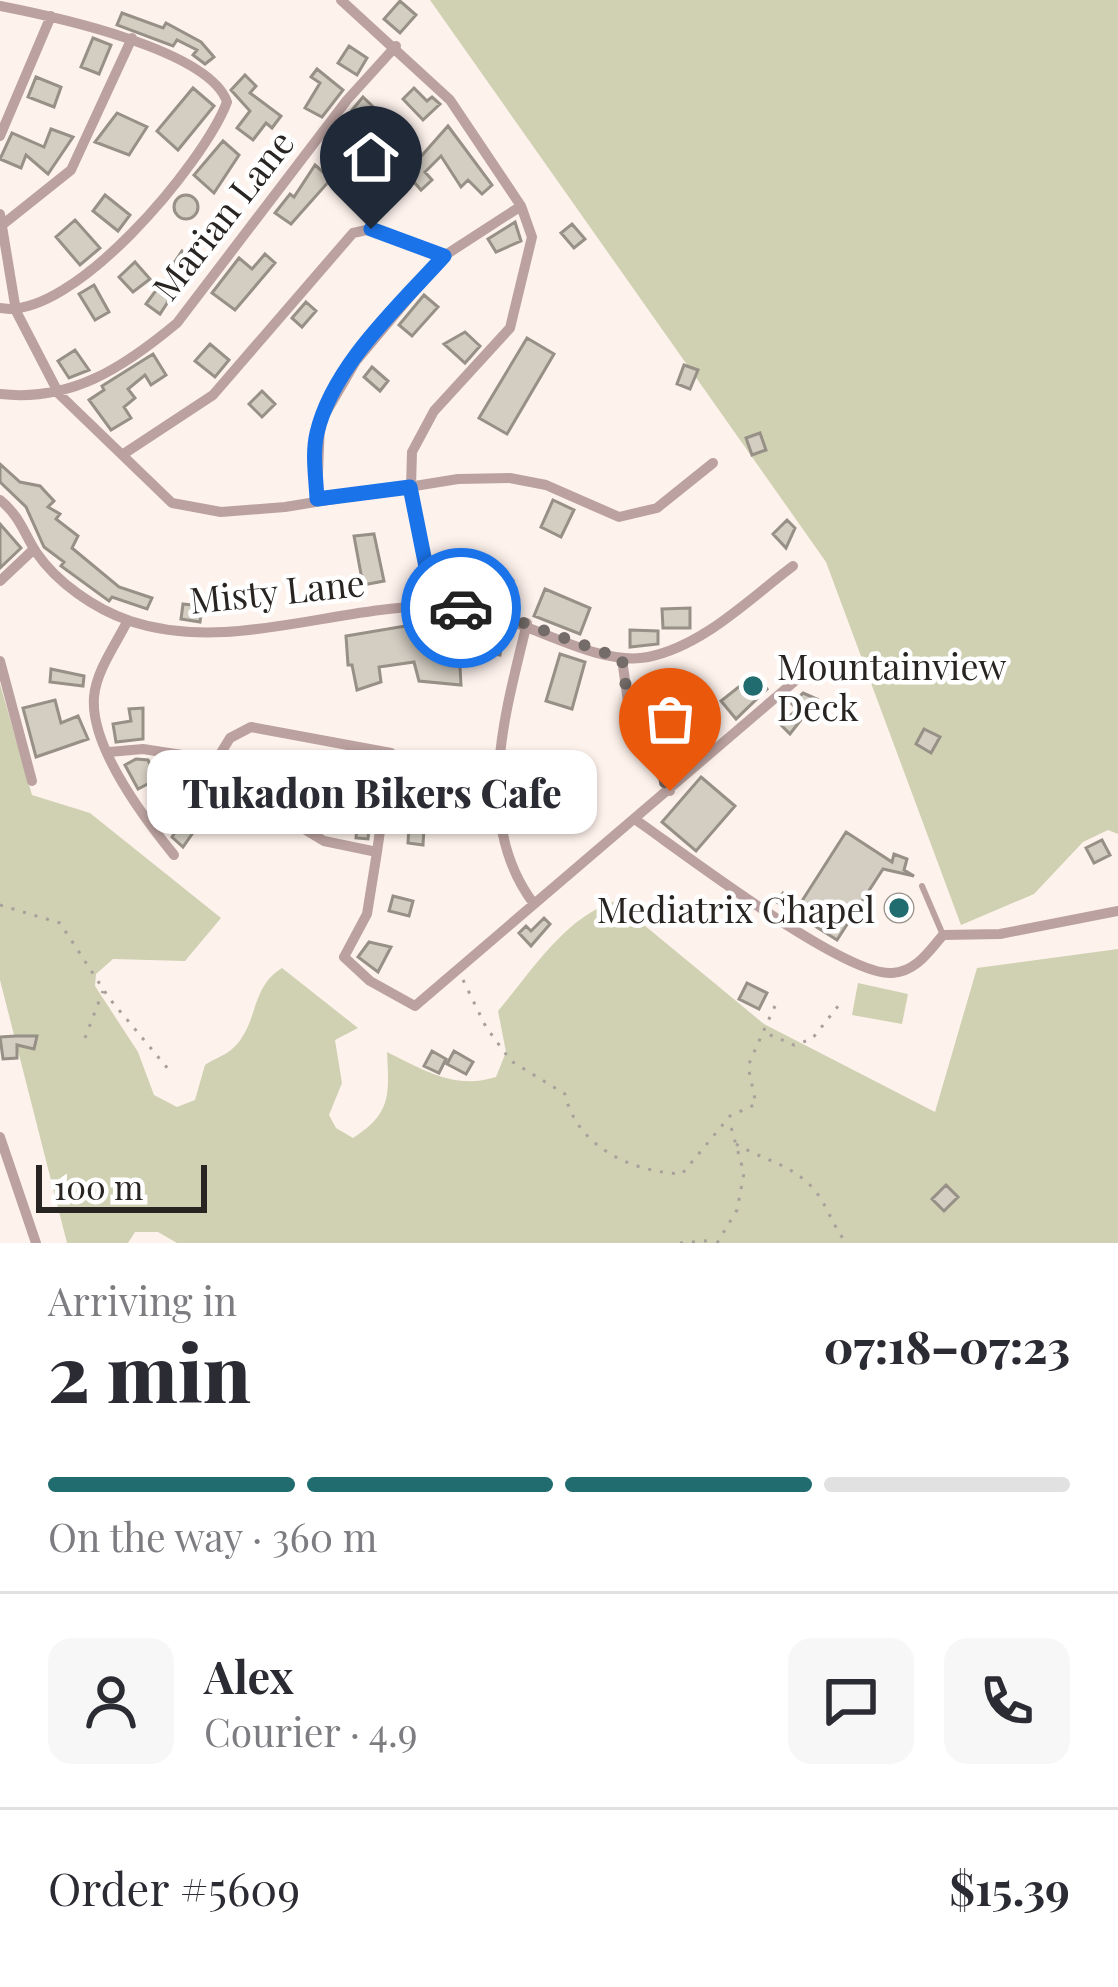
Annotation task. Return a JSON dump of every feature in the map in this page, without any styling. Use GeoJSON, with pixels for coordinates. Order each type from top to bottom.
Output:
{"type":"FeatureCollection","features":[{"type":"Feature","properties":{"kind":"street"},"geometry":{"type":"LineString","coordinates":[[340,0],[396,46],[450,100],[521,206],[531,250],[510,328],[424,424],[412,452],[410,487],[434,607]]}},
{"type":"Feature","properties":{"kind":"street"},"geometry":{"type":"LineString","coordinates":[[0,6],[132,38],[219,87],[227,102],[116,254],[49,300],[16,311],[0,308]]}},
{"type":"Feature","properties":{"kind":"street"},"geometry":{"type":"LineString","coordinates":[[0,136],[51,16]]}},
{"type":"Feature","properties":{"kind":"street"},"geometry":{"type":"LineString","coordinates":[[132,38],[71,170],[1,220],[16,311],[59,394],[124,453],[160,496],[187,508],[285,507],[458,479],[526,480],[619,517],[657,508],[712,463]]}},
{"type":"Feature","properties":{"kind":"street","name":"Marian Lane"},"geometry":{"type":"LineString","coordinates":[[0,394],[42,399],[59,394],[145,350],[193,307],[347,100],[396,46]]}},
{"type":"Feature","properties":{"kind":"street"},"geometry":{"type":"LineString","coordinates":[[317,499],[316,439],[326,406],[379,328],[444,256],[521,206]]}},
{"type":"Feature","properties":{"kind":"street"},"geometry":{"type":"LineString","coordinates":[[124,453],[213,395],[352,233],[371,229],[444,256]]}},
{"type":"Feature","properties":{"kind":"street","name":"Misty Lane"},"geometry":{"type":"LineString","coordinates":[[0,500],[25,528],[34,549],[69,586],[128,620],[206,634],[434,607],[496,613],[622,659]]}},
{"type":"Feature","properties":{"kind":"street"},"geometry":{"type":"LineString","coordinates":[[0,581],[34,549]]}},
{"type":"Feature","properties":{"kind":"street"},"geometry":{"type":"LineString","coordinates":[[670,791],[631,723],[622,659],[685,645],[793,566]]}},
{"type":"Feature","properties":{"kind":"street"},"geometry":{"type":"LineString","coordinates":[[128,620],[94,694],[109,752],[146,820],[175,855]]}},
{"type":"Feature","properties":{"kind":"street"},"geometry":{"type":"LineString","coordinates":[[527,623],[502,731],[498,800],[512,868],[534,904]]}},
{"type":"Feature","properties":{"kind":"street"},"geometry":{"type":"LineString","coordinates":[[0,661],[32,781]]}},
{"type":"Feature","properties":{"kind":"street"},"geometry":{"type":"LineString","coordinates":[[211,770],[230,738],[250,727],[391,753],[367,914],[344,957],[370,981],[415,1006],[809,669]]}},
{"type":"Feature","properties":{"kind":"street"},"geometry":{"type":"LineString","coordinates":[[109,752],[162,751],[211,770],[324,841],[377,852]]}},
{"type":"Feature","properties":{"kind":"street"},"geometry":{"type":"LineString","coordinates":[[636,820],[862,967],[883,973],[908,970],[943,934],[1000,934],[1118,911]]}},
{"type":"Feature","properties":{"kind":"street"},"geometry":{"type":"LineString","coordinates":[[0,1138],[36,1243]]}},
{"type":"Feature","properties":{"kind":"lane"},"geometry":{"type":"LineString","coordinates":[[922,886],[943,934]]}},
{"type":"Feature","properties":{"kind":"path"},"geometry":{"type":"LineString","coordinates":[[0,905],[60,923],[103,989],[169,1070]]}},
{"type":"Feature","properties":{"kind":"path"},"geometry":{"type":"LineString","coordinates":[[457,968],[486,1027],[512,1061],[565,1094],[568,1111],[582,1127],[624,1165],[682,1174],[728,1118],[755,1104],[748,1066],[775,1006]]}},
{"type":"Feature","properties":{"kind":"path"},"geometry":{"type":"LineString","coordinates":[[85,1038],[103,989]]}},
{"type":"Feature","properties":{"kind":"path"},"geometry":{"type":"LineString","coordinates":[[763,1032],[783,1043],[802,1043],[812,1039],[839,1005]]}},
{"type":"Feature","properties":{"kind":"path"},"geometry":{"type":"LineString","coordinates":[[680,1243],[717,1241],[737,1210],[744,1173],[728,1118]]}},
{"type":"Feature","properties":{"kind":"path"},"geometry":{"type":"LineString","coordinates":[[736,1144],[759,1158],[780,1160],[811,1186],[848,1243]]}},
{"type":"Feature","properties":{"kind":"green space"},"geometry":{"type":"Polygon","coordinates":[[[430,0],[1118,0],[1118,834],[1108,830],[1083,842],[1034,894],[961,925],[826,562],[430,0]]]}},
{"type":"Feature","properties":{"kind":"green space"},"geometry":{"type":"Polygon","coordinates":[[[0,684],[32,795],[90,813],[221,918],[185,961],[113,959],[96,974],[95,986],[138,1052],[154,1095],[177,1107],[195,1100],[205,1065],[240,1041],[264,986],[282,968],[358,1028],[335,1040],[342,1083],[329,1115],[336,1128],[353,1138],[375,1120],[385,1101],[387,1052],[453,1080],[496,1077],[506,1052],[498,1011],[565,933],[615,901],[764,1024],[935,1112],[977,968],[1118,949],[1118,1243],[177,1243],[158,1232],[135,1232],[128,1243],[67,1243],[0,980],[0,684]]]}},
{"type":"Feature","properties":{"kind":"green space"},"geometry":{"type":"Polygon","coordinates":[[[858,983],[908,994],[902,1024],[852,1015],[858,983]]]}},
{"type":"Feature","properties":{"kind":"building"},"geometry":{"type":"Polygon","coordinates":[[[400,1],[416,15],[400,33],[384,19],[400,1]]]}},
{"type":"Feature","properties":{"kind":"building"},"geometry":{"type":"Polygon","coordinates":[[[122,13],[163,28],[166,23],[201,42],[214,57],[205,64],[193,55],[197,50],[177,40],[173,46],[117,25],[122,13]]]}},
{"type":"Feature","properties":{"kind":"building"},"geometry":{"type":"Polygon","coordinates":[[[93,38],[111,45],[99,74],[81,67],[93,38]]]}},
{"type":"Feature","properties":{"kind":"building"},"geometry":{"type":"Polygon","coordinates":[[[349,46],[367,58],[357,75],[338,63],[349,46]]]}},
{"type":"Feature","properties":{"kind":"building"},"geometry":{"type":"Polygon","coordinates":[[[317,69],[343,90],[322,117],[305,108],[320,83],[311,77],[317,69]]]}},
{"type":"Feature","properties":{"kind":"building"},"geometry":{"type":"Polygon","coordinates":[[[245,75],[256,86],[250,93],[281,116],[272,128],[266,123],[253,140],[237,128],[250,111],[231,90],[245,75]]]}},
{"type":"Feature","properties":{"kind":"building"},"geometry":{"type":"Polygon","coordinates":[[[36,77],[61,87],[54,107],[28,97],[36,77]]]}},
{"type":"Feature","properties":{"kind":"building"},"geometry":{"type":"Polygon","coordinates":[[[193,88],[214,106],[178,150],[157,131],[193,88]]]}},
{"type":"Feature","properties":{"kind":"building"},"geometry":{"type":"Polygon","coordinates":[[[414,88],[427,101],[432,97],[440,104],[423,120],[403,99],[414,88]]]}},
{"type":"Feature","properties":{"kind":"building"},"geometry":{"type":"Polygon","coordinates":[[[363,97],[388,121],[384,124],[417,161],[448,126],[492,185],[482,194],[468,180],[461,187],[441,156],[425,172],[432,180],[421,190],[407,174],[392,188],[356,158],[376,137],[352,110],[363,97]]]}},
{"type":"Feature","properties":{"kind":"building"},"geometry":{"type":"Polygon","coordinates":[[[117,113],[147,127],[129,155],[95,142],[117,113]]]}},
{"type":"Feature","properties":{"kind":"building"},"geometry":{"type":"Polygon","coordinates":[[[51,129],[73,137],[48,174],[26,155],[21,168],[0,159],[12,133],[44,147],[51,129]]]}},
{"type":"Feature","properties":{"kind":"building"},"geometry":{"type":"Polygon","coordinates":[[[223,141],[239,155],[214,193],[194,175],[223,141]]]}},
{"type":"Feature","properties":{"kind":"building"},"geometry":{"type":"Polygon","coordinates":[[[315,165],[331,179],[291,224],[275,213],[290,194],[294,197],[315,165]]]}},
{"type":"Feature","properties":{"kind":"building"},"geometry":{"type":"Polygon","coordinates":[[[105,195],[130,215],[118,231],[93,211],[105,195]]]}},
{"type":"Feature","properties":{"kind":"building"},"geometry":{"type":"Polygon","coordinates":[[[186,195],[195,198],[195,216],[186,219],[177,216],[174,207],[177,198],[186,195]]]}},
{"type":"Feature","properties":{"kind":"building"},"geometry":{"type":"Polygon","coordinates":[[[75,220],[100,248],[80,265],[56,237],[75,220]]]}},
{"type":"Feature","properties":{"kind":"building"},"geometry":{"type":"Polygon","coordinates":[[[515,222],[521,241],[496,252],[488,239],[515,222]]]}},
{"type":"Feature","properties":{"kind":"building"},"geometry":{"type":"Polygon","coordinates":[[[572,224],[585,239],[574,248],[561,233],[572,224]]]}},
{"type":"Feature","properties":{"kind":"building"},"geometry":{"type":"Polygon","coordinates":[[[182,251],[198,264],[187,277],[172,266],[182,251]]]}},
{"type":"Feature","properties":{"kind":"building"},"geometry":{"type":"Polygon","coordinates":[[[265,254],[275,263],[235,310],[212,293],[239,258],[252,269],[265,254]]]}},
{"type":"Feature","properties":{"kind":"building"},"geometry":{"type":"Polygon","coordinates":[[[135,262],[150,279],[133,292],[119,277],[135,262]]]}},
{"type":"Feature","properties":{"kind":"building"},"geometry":{"type":"Polygon","coordinates":[[[162,282],[175,291],[160,314],[146,304],[162,282]]]}},
{"type":"Feature","properties":{"kind":"building"},"geometry":{"type":"Polygon","coordinates":[[[94,285],[109,312],[95,320],[79,294],[94,285]]]}},
{"type":"Feature","properties":{"kind":"building"},"geometry":{"type":"Polygon","coordinates":[[[424,295],[438,307],[412,336],[399,325],[424,295]]]}},
{"type":"Feature","properties":{"kind":"building"},"geometry":{"type":"Polygon","coordinates":[[[306,302],[316,311],[302,327],[292,318],[306,302]]]}},
{"type":"Feature","properties":{"kind":"building"},"geometry":{"type":"Polygon","coordinates":[[[465,332],[480,346],[465,363],[444,344],[465,332]]]}},
{"type":"Feature","properties":{"kind":"building"},"geometry":{"type":"Polygon","coordinates":[[[527,338],[554,354],[507,434],[479,418],[527,338]]]}},
{"type":"Feature","properties":{"kind":"building"},"geometry":{"type":"Polygon","coordinates":[[[210,344],[229,360],[215,377],[195,361],[210,344]]]}},
{"type":"Feature","properties":{"kind":"building"},"geometry":{"type":"Polygon","coordinates":[[[75,350],[89,370],[69,378],[58,361],[75,350]]]}},
{"type":"Feature","properties":{"kind":"building"},"geometry":{"type":"Polygon","coordinates":[[[153,354],[166,375],[151,385],[145,375],[128,389],[135,398],[124,407],[131,418],[111,430],[89,400],[104,390],[102,386],[153,354]]]}},
{"type":"Feature","properties":{"kind":"building"},"geometry":{"type":"Polygon","coordinates":[[[684,365],[698,370],[690,389],[677,384],[684,365]]]}},
{"type":"Feature","properties":{"kind":"building"},"geometry":{"type":"Polygon","coordinates":[[[372,367],[388,381],[380,391],[364,377],[372,367]]]}},
{"type":"Feature","properties":{"kind":"building"},"geometry":{"type":"Polygon","coordinates":[[[262,391],[275,404],[262,417],[249,404],[262,391]]]}},
{"type":"Feature","properties":{"kind":"building"},"geometry":{"type":"Polygon","coordinates":[[[760,433],[766,450],[752,455],[746,438],[760,433]]]}},
{"type":"Feature","properties":{"kind":"building"},"geometry":{"type":"Polygon","coordinates":[[[0,464],[20,482],[40,486],[54,501],[48,507],[60,514],[56,519],[78,536],[72,548],[119,587],[152,598],[147,609],[112,597],[109,601],[61,566],[64,562],[44,547],[26,507],[0,482],[0,464]]]}},
{"type":"Feature","properties":{"kind":"building"},"geometry":{"type":"Polygon","coordinates":[[[553,500],[574,510],[561,537],[541,527],[553,500]]]}},
{"type":"Feature","properties":{"kind":"building"},"geometry":{"type":"Polygon","coordinates":[[[787,520],[795,528],[786,548],[773,534],[787,520]]]}},
{"type":"Feature","properties":{"kind":"building"},"geometry":{"type":"Polygon","coordinates":[[[0,524],[21,548],[0,568],[0,524]]]}},
{"type":"Feature","properties":{"kind":"building"},"geometry":{"type":"Polygon","coordinates":[[[374,534],[384,581],[363,585],[354,536],[374,534]]]}},
{"type":"Feature","properties":{"kind":"building"},"geometry":{"type":"Polygon","coordinates":[[[469,567],[473,593],[442,597],[437,570],[469,567]]]}},
{"type":"Feature","properties":{"kind":"building"},"geometry":{"type":"Polygon","coordinates":[[[497,578],[513,581],[510,598],[494,594],[497,578]]]}},
{"type":"Feature","properties":{"kind":"building"},"geometry":{"type":"Polygon","coordinates":[[[545,589],[590,608],[580,634],[534,616],[545,589]]]}},
{"type":"Feature","properties":{"kind":"building"},"geometry":{"type":"Polygon","coordinates":[[[183,604],[202,606],[200,622],[181,619],[183,604]]]}},
{"type":"Feature","properties":{"kind":"building"},"geometry":{"type":"Polygon","coordinates":[[[690,608],[690,628],[663,628],[662,609],[690,608]]]}},
{"type":"Feature","properties":{"kind":"building"},"geometry":{"type":"Polygon","coordinates":[[[435,621],[435,633],[503,635],[500,655],[459,649],[461,685],[419,681],[414,662],[379,667],[381,682],[357,690],[352,665],[348,665],[346,636],[435,621]]]}},
{"type":"Feature","properties":{"kind":"building"},"geometry":{"type":"Polygon","coordinates":[[[630,630],[658,631],[658,644],[630,647],[630,630]]]}},
{"type":"Feature","properties":{"kind":"building"},"geometry":{"type":"Polygon","coordinates":[[[560,654],[585,662],[572,709],[546,701],[560,654]]]}},
{"type":"Feature","properties":{"kind":"building"},"geometry":{"type":"Polygon","coordinates":[[[51,669],[84,676],[83,686],[50,682],[51,669]]]}},
{"type":"Feature","properties":{"kind":"building"},"geometry":{"type":"Polygon","coordinates":[[[755,674],[767,689],[736,719],[721,701],[755,674]]]}},
{"type":"Feature","properties":{"kind":"building"},"geometry":{"type":"Polygon","coordinates":[[[803,693],[817,699],[790,734],[781,725],[797,709],[792,704],[803,693]]]}},
{"type":"Feature","properties":{"kind":"building"},"geometry":{"type":"Polygon","coordinates":[[[55,700],[61,723],[78,716],[88,739],[36,757],[23,708],[55,700]]]}},
{"type":"Feature","properties":{"kind":"building"},"geometry":{"type":"Polygon","coordinates":[[[143,708],[143,739],[116,742],[113,724],[131,721],[129,709],[143,708]]]}},
{"type":"Feature","properties":{"kind":"building"},"geometry":{"type":"Polygon","coordinates":[[[924,729],[940,737],[931,753],[916,744],[924,729]]]}},
{"type":"Feature","properties":{"kind":"building"},"geometry":{"type":"Polygon","coordinates":[[[297,754],[328,762],[325,798],[311,797],[299,814],[286,806],[297,754]]]}},
{"type":"Feature","properties":{"kind":"building"},"geometry":{"type":"Polygon","coordinates":[[[148,760],[157,779],[138,789],[125,765],[148,760]]]}},
{"type":"Feature","properties":{"kind":"building"},"geometry":{"type":"Polygon","coordinates":[[[399,765],[421,766],[420,794],[396,793],[399,765]]]}},
{"type":"Feature","properties":{"kind":"building"},"geometry":{"type":"Polygon","coordinates":[[[189,770],[204,780],[191,802],[175,793],[189,770]]]}},
{"type":"Feature","properties":{"kind":"building"},"geometry":{"type":"Polygon","coordinates":[[[701,777],[735,806],[696,851],[662,822],[701,777]]]}},
{"type":"Feature","properties":{"kind":"building"},"geometry":{"type":"Polygon","coordinates":[[[536,779],[557,781],[556,796],[535,794],[536,779]]]}},
{"type":"Feature","properties":{"kind":"building"},"geometry":{"type":"Polygon","coordinates":[[[198,798],[215,810],[208,820],[204,817],[183,847],[172,837],[198,798]]]}},
{"type":"Feature","properties":{"kind":"building"},"geometry":{"type":"Polygon","coordinates":[[[478,800],[482,823],[459,826],[457,811],[466,810],[464,802],[478,800]]]}},
{"type":"Feature","properties":{"kind":"building"},"geometry":{"type":"Polygon","coordinates":[[[359,805],[371,806],[368,839],[356,838],[359,805]]]}},
{"type":"Feature","properties":{"kind":"building"},"geometry":{"type":"Polygon","coordinates":[[[410,810],[425,811],[423,845],[408,843],[410,810]]]}},
{"type":"Feature","properties":{"kind":"building"},"geometry":{"type":"Polygon","coordinates":[[[846,832],[892,862],[894,854],[907,859],[904,870],[914,876],[883,869],[837,940],[777,902],[783,893],[800,904],[846,832]]]}},
{"type":"Feature","properties":{"kind":"building"},"geometry":{"type":"Polygon","coordinates":[[[1102,840],[1110,855],[1094,863],[1086,848],[1102,840]]]}},
{"type":"Feature","properties":{"kind":"building","name":"Mediatrix Chapel"},"geometry":{"type":"Polygon","coordinates":[[[899,894],[909,898],[913,908],[909,918],[899,922],[889,918],[885,908],[889,898],[899,894]]]}},
{"type":"Feature","properties":{"kind":"building"},"geometry":{"type":"Polygon","coordinates":[[[393,896],[413,901],[409,916],[389,911],[393,896]]]}},
{"type":"Feature","properties":{"kind":"building"},"geometry":{"type":"Polygon","coordinates":[[[544,918],[550,924],[531,946],[519,933],[526,926],[531,931],[544,918]]]}},
{"type":"Feature","properties":{"kind":"building"},"geometry":{"type":"Polygon","coordinates":[[[369,942],[391,947],[378,972],[358,957],[369,942]]]}},
{"type":"Feature","properties":{"kind":"building"},"geometry":{"type":"Polygon","coordinates":[[[747,983],[767,993],[759,1009],[739,999],[747,983]]]}},
{"type":"Feature","properties":{"kind":"building"},"geometry":{"type":"Polygon","coordinates":[[[37,1036],[34,1049],[17,1045],[17,1058],[3,1059],[0,1037],[37,1036]]]}},
{"type":"Feature","properties":{"kind":"building"},"geometry":{"type":"Polygon","coordinates":[[[432,1051],[446,1059],[439,1073],[424,1066],[432,1051]]]}},
{"type":"Feature","properties":{"kind":"building"},"geometry":{"type":"Polygon","coordinates":[[[454,1051],[473,1062],[466,1074],[447,1064],[454,1051]]]}},
{"type":"Feature","properties":{"kind":"building"},"geometry":{"type":"Polygon","coordinates":[[[946,1185],[958,1197],[944,1211],[932,1199],[946,1185]]]}},
{"type":"Feature","properties":{"kind":"way so far"},"geometry":{"type":"LineString","coordinates":[[461,608],[496,613],[622,659],[631,723],[670,791]]}},
{"type":"Feature","properties":{"kind":"place","name":"Mountainview Deck"},"geometry":{"type":"Point","coordinates":[753,686]}},
{"type":"Feature","properties":{"kind":"place","name":"Tukadon Bikers Cafe"},"geometry":{"type":"Point","coordinates":[670,791]}},
{"type":"Feature","properties":{"kind":"place","name":"Mediatrix Chapel"},"geometry":{"type":"Point","coordinates":[899,908]}},
{"type":"Feature","properties":{"kind":"route"},"geometry":{"type":"LineString","coordinates":[[371,229],[444,256],[379,328],[326,406],[316,439],[317,499],[410,487],[434,607],[461,608]]}}]}
